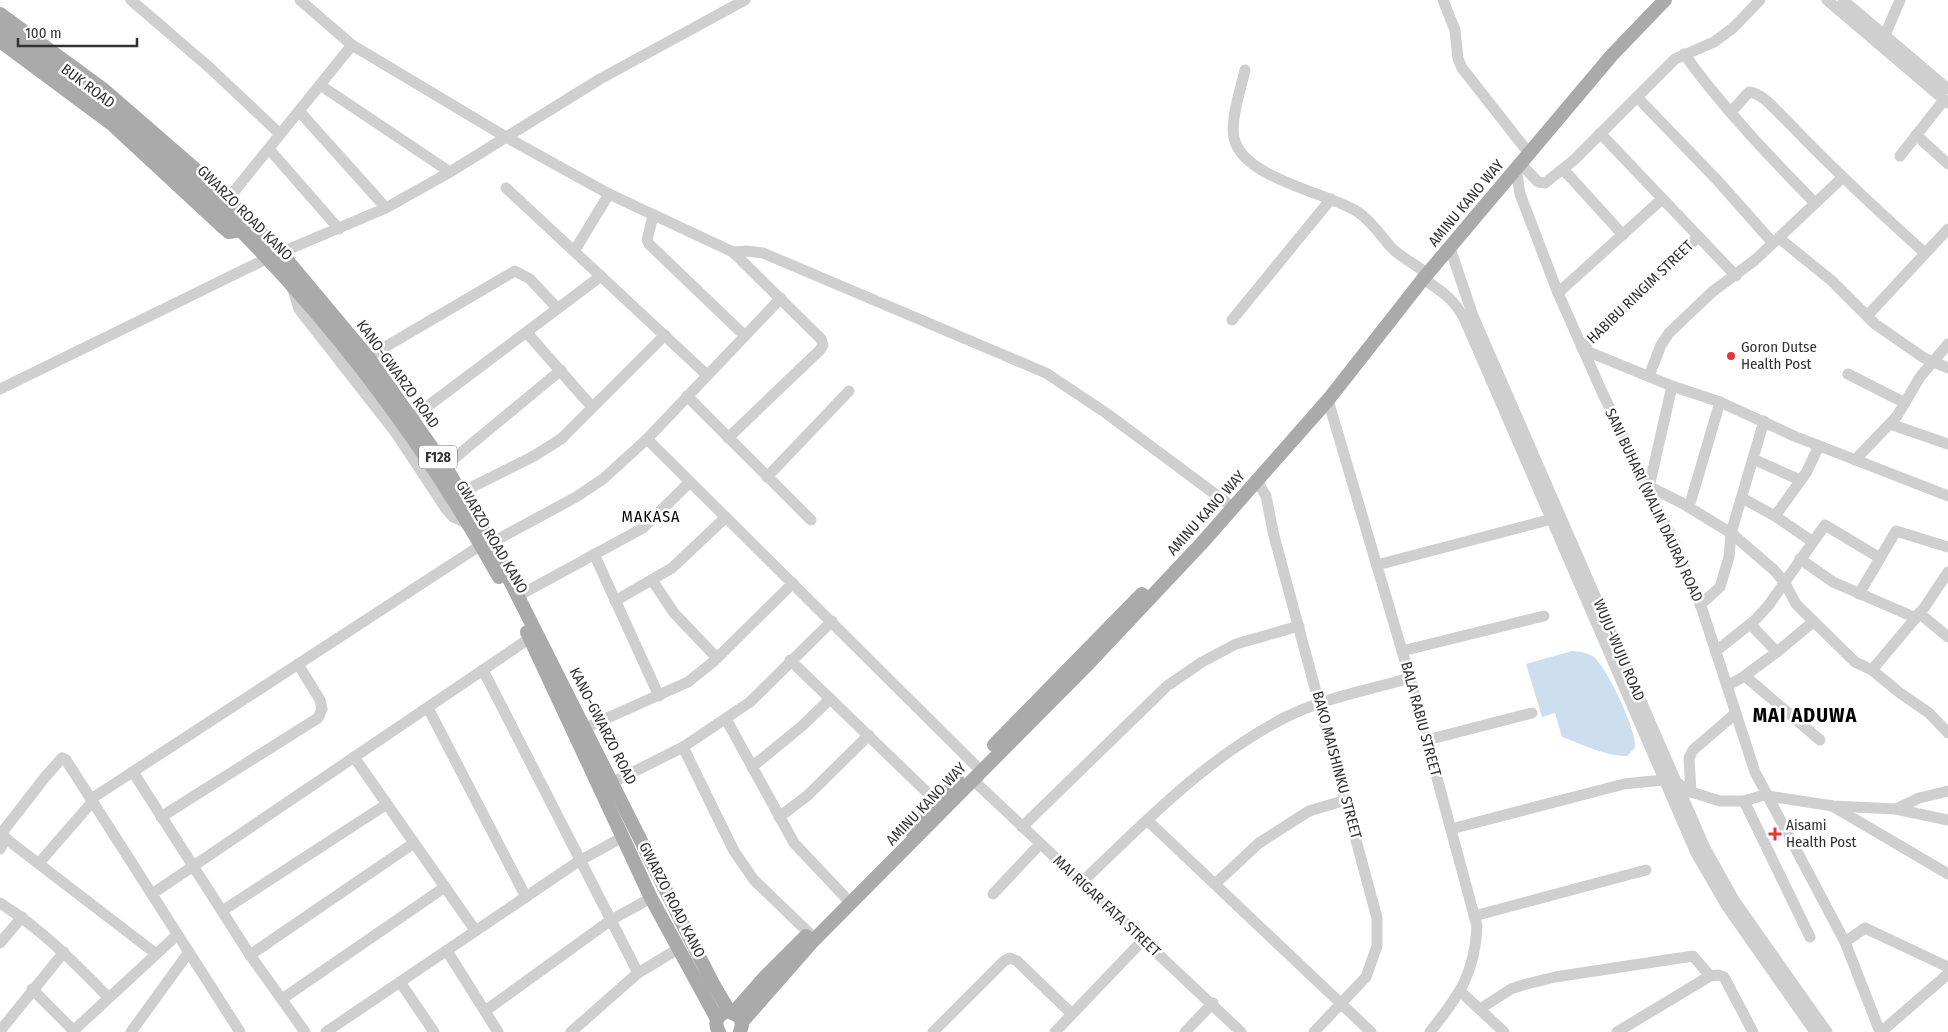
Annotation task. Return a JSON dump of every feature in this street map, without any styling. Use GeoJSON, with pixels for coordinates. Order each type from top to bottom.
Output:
{"type":"FeatureCollection","features":[{"type":"Feature","properties":{"kind":"main road","name":"AMINU KANO WAY"},"geometry":{"type":"LineString","coordinates":[[738,1023],[892,856],[937,802],[975,765],[994,751],[1124,627],[1215,521],[1257,481],[1328,400],[1423,274],[1524,146],[1652,0]]}},
{"type":"Feature","properties":{"kind":"main road","name":"AMINU KANO WAY"},"geometry":{"type":"LineString","coordinates":[[1215,521],[1227,502],[1423,274],[1450,248],[1612,55],[1665,0]]}},
{"type":"Feature","properties":{"kind":"main road","name":"KANO-GWARZO ROAD"},"geometry":{"type":"LineString","coordinates":[[0,14],[104,90],[228,199],[274,256],[368,357],[444,466],[460,492],[486,544],[518,596],[712,982],[738,1023]]}},
{"type":"Feature","properties":{"kind":"main road","name":"GWARZO ROAD KANO"},"geometry":{"type":"LineString","coordinates":[[0,27],[23,50],[96,98],[131,134],[241,230],[274,256],[290,281],[381,395],[468,524],[486,544],[651,898],[678,949],[715,1027]]}},
{"type":"Feature","properties":{"kind":"main road"},"geometry":{"type":"LineString","coordinates":[[0,41],[23,50]]}},
{"type":"Feature","properties":{"kind":"main road","name":"AMINU KANO WAY"},"geometry":{"type":"LineString","coordinates":[[738,1023],[763,979],[845,897],[892,856],[972,780],[994,751]]}},
{"type":"Feature","properties":{"kind":"main road","name":"F128"},"geometry":{"type":"LineString","coordinates":[[715,1027],[722,1013],[738,1023]]}},
{"type":"Feature","properties":{"kind":"street"},"geometry":{"type":"LineString","coordinates":[[132,0],[210,68],[280,134]]}},
{"type":"Feature","properties":{"kind":"street"},"geometry":{"type":"LineString","coordinates":[[300,0],[352,45],[506,137],[609,194],[733,252],[781,298],[821,339],[823,344],[820,350],[728,438]]}},
{"type":"Feature","properties":{"kind":"street"},"geometry":{"type":"LineString","coordinates":[[0,389],[274,256],[386,208],[450,172],[600,79],[745,0]]}},
{"type":"Feature","properties":{"kind":"street"},"geometry":{"type":"LineString","coordinates":[[1443,0],[1455,30],[1458,59],[1462,68],[1524,146]]}},
{"type":"Feature","properties":{"kind":"street"},"geometry":{"type":"LineString","coordinates":[[1518,166],[1538,182],[1546,183],[1563,169],[1675,59],[1706,46],[1733,28],[1760,0]]}},
{"type":"Feature","properties":{"kind":"street"},"geometry":{"type":"LineString","coordinates":[[1827,0],[1882,41],[1947,97],[1900,156]]}},
{"type":"Feature","properties":{"kind":"street"},"geometry":{"type":"LineString","coordinates":[[1843,0],[1882,41]]}},
{"type":"Feature","properties":{"kind":"street"},"geometry":{"type":"LineString","coordinates":[[1882,41],[1900,0]]}},
{"type":"Feature","properties":{"kind":"street"},"geometry":{"type":"LineString","coordinates":[[228,199],[352,45]]}},
{"type":"Feature","properties":{"kind":"street"},"geometry":{"type":"LineString","coordinates":[[1684,54],[1704,82],[1776,164],[1815,203]]}},
{"type":"Feature","properties":{"kind":"street","name":"WUJU-WUJU ROAD"},"geometry":{"type":"LineString","coordinates":[[1245,70],[1235,121],[1234,138],[1241,152],[1272,175],[1298,188],[1331,199],[1358,212],[1382,232],[1389,246],[1446,293],[1458,306],[1552,518],[1696,853],[1726,904],[1815,1032]]}},
{"type":"Feature","properties":{"kind":"street"},"geometry":{"type":"LineString","coordinates":[[320,85],[450,172]]}},
{"type":"Feature","properties":{"kind":"street"},"geometry":{"type":"LineString","coordinates":[[1731,112],[1749,92],[1755,92],[1842,178],[1924,253]]}},
{"type":"Feature","properties":{"kind":"street"},"geometry":{"type":"LineString","coordinates":[[1637,97],[1776,240],[1832,281],[1875,324],[1933,362],[1948,368]]}},
{"type":"Feature","properties":{"kind":"street"},"geometry":{"type":"LineString","coordinates":[[299,111],[386,208]]}},
{"type":"Feature","properties":{"kind":"street"},"geometry":{"type":"LineString","coordinates":[[1600,133],[1736,276]]}},
{"type":"Feature","properties":{"kind":"street"},"geometry":{"type":"LineString","coordinates":[[1916,135],[1948,164]]}},
{"type":"Feature","properties":{"kind":"street"},"geometry":{"type":"LineString","coordinates":[[269,149],[340,229]]}},
{"type":"Feature","properties":{"kind":"street","name":"SANI BUHARI (WALIN DAURA) ROAD"},"geometry":{"type":"LineString","coordinates":[[1518,166],[1520,194],[1558,293],[1674,542],[1700,605],[1755,772],[1845,942],[1880,1032]]}},
{"type":"Feature","properties":{"kind":"street"},"geometry":{"type":"LineString","coordinates":[[1563,169],[1622,235]]}},
{"type":"Feature","properties":{"kind":"street"},"geometry":{"type":"LineString","coordinates":[[1649,376],[1661,345],[1669,333],[1712,292],[1736,276],[1842,178]]}},
{"type":"Feature","properties":{"kind":"street"},"geometry":{"type":"LineString","coordinates":[[506,188],[575,250],[707,375]]}},
{"type":"Feature","properties":{"kind":"street"},"geometry":{"type":"LineString","coordinates":[[575,250],[609,194]]}},
{"type":"Feature","properties":{"kind":"street"},"geometry":{"type":"LineString","coordinates":[[1232,320],[1331,199]]}},
{"type":"Feature","properties":{"kind":"street"},"geometry":{"type":"LineString","coordinates":[[1558,293],[1662,199]]}},
{"type":"Feature","properties":{"kind":"street"},"geometry":{"type":"LineString","coordinates":[[653,216],[647,240],[649,244],[745,336]]}},
{"type":"Feature","properties":{"kind":"street"},"geometry":{"type":"LineString","coordinates":[[1867,316],[1948,229]]}},
{"type":"Feature","properties":{"kind":"street","name":"HABIBU RINGIM STREET"},"geometry":{"type":"LineString","coordinates":[[1583,349],[1698,237]]}},
{"type":"Feature","properties":{"kind":"street","name":"WUJU-WUJU ROAD"},"geometry":{"type":"LineString","coordinates":[[1450,248],[1474,316],[1704,848],[1734,900],[1827,1032]]}},
{"type":"Feature","properties":{"kind":"street"},"geometry":{"type":"LineString","coordinates":[[733,252],[747,251],[771,256],[1046,373],[1114,418],[1227,502]]}},
{"type":"Feature","properties":{"kind":"street"},"geometry":{"type":"LineString","coordinates":[[368,357],[515,271],[530,279],[557,308]]}},
{"type":"Feature","properties":{"kind":"street"},"geometry":{"type":"LineString","coordinates":[[412,418],[601,276]]}},
{"type":"Feature","properties":{"kind":"street"},"geometry":{"type":"LineString","coordinates":[[39,863],[92,800],[133,772],[486,544],[590,488],[603,479],[647,438],[781,298]]}},
{"type":"Feature","properties":{"kind":"street"},"geometry":{"type":"LineString","coordinates":[[527,333],[592,407]]}},
{"type":"Feature","properties":{"kind":"street"},"geometry":{"type":"LineString","coordinates":[[460,492],[548,448],[561,439],[665,335]]}},
{"type":"Feature","properties":{"kind":"street"},"geometry":{"type":"LineString","coordinates":[[1855,460],[1890,424],[1920,377],[1948,344]]}},
{"type":"Feature","properties":{"kind":"street"},"geometry":{"type":"LineString","coordinates":[[1583,349],[1672,386],[1720,402],[1819,446],[1948,496]]}},
{"type":"Feature","properties":{"kind":"street"},"geometry":{"type":"LineString","coordinates":[[444,466],[561,370]]}},
{"type":"Feature","properties":{"kind":"street"},"geometry":{"type":"LineString","coordinates":[[1848,374],[1905,403]]}},
{"type":"Feature","properties":{"kind":"street"},"geometry":{"type":"LineString","coordinates":[[1672,386],[1647,486],[1689,507],[1732,533],[1785,582],[1796,604],[1855,662],[1872,670],[1900,694],[1929,713],[1948,733]]}},
{"type":"Feature","properties":{"kind":"street"},"geometry":{"type":"LineString","coordinates":[[767,476],[849,391]]}},
{"type":"Feature","properties":{"kind":"street"},"geometry":{"type":"LineString","coordinates":[[687,396],[811,520]]}},
{"type":"Feature","properties":{"kind":"street","name":"BALA RABIU STREET"},"geometry":{"type":"LineString","coordinates":[[1328,400],[1410,678],[1477,926],[1476,952],[1460,991],[1430,1032]]}},
{"type":"Feature","properties":{"kind":"street"},"geometry":{"type":"LineString","coordinates":[[1689,507],[1720,402]]}},
{"type":"Feature","properties":{"kind":"street"},"geometry":{"type":"LineString","coordinates":[[1700,605],[1720,587],[1729,557],[1732,533],[1764,421]]}},
{"type":"Feature","properties":{"kind":"street"},"geometry":{"type":"LineString","coordinates":[[1890,424],[1948,444]]}},
{"type":"Feature","properties":{"kind":"street"},"geometry":{"type":"LineString","coordinates":[[647,438],[832,620],[975,765]]}},
{"type":"Feature","properties":{"kind":"street"},"geometry":{"type":"LineString","coordinates":[[1775,516],[1800,480],[1819,446]]}},
{"type":"Feature","properties":{"kind":"street"},"geometry":{"type":"LineString","coordinates":[[1753,460],[1800,480]]}},
{"type":"Feature","properties":{"kind":"street","name":"BAKO MAISHINKU STREET"},"geometry":{"type":"LineString","coordinates":[[1257,481],[1266,496],[1377,918],[1377,946],[1366,977],[1314,1032]]}},
{"type":"Feature","properties":{"kind":"street"},"geometry":{"type":"LineString","coordinates":[[518,596],[643,528],[690,482]]}},
{"type":"Feature","properties":{"kind":"street"},"geometry":{"type":"LineString","coordinates":[[1742,498],[1775,516],[1813,542]]}},
{"type":"Feature","properties":{"kind":"street"},"geometry":{"type":"LineString","coordinates":[[615,601],[672,568],[726,517]]}},
{"type":"Feature","properties":{"kind":"street"},"geometry":{"type":"LineString","coordinates":[[1377,565],[1552,518]]}},
{"type":"Feature","properties":{"kind":"street"},"geometry":{"type":"LineString","coordinates":[[1716,651],[1750,624],[1785,582],[1826,525],[1880,558]]}},
{"type":"Feature","properties":{"kind":"street"},"geometry":{"type":"LineString","coordinates":[[1859,594],[1896,531],[1948,547]]}},
{"type":"Feature","properties":{"kind":"street"},"geometry":{"type":"LineString","coordinates":[[594,554],[658,696]]}},
{"type":"Feature","properties":{"kind":"street"},"geometry":{"type":"LineString","coordinates":[[1800,559],[1833,582],[1859,594],[1918,615],[1948,637]]}},
{"type":"Feature","properties":{"kind":"street"},"geometry":{"type":"LineString","coordinates":[[1872,670],[1918,615],[1948,572]]}},
{"type":"Feature","properties":{"kind":"street"},"geometry":{"type":"LineString","coordinates":[[652,580],[674,613],[717,658]]}},
{"type":"Feature","properties":{"kind":"street"},"geometry":{"type":"LineString","coordinates":[[585,728],[688,682],[717,658],[793,583]]}},
{"type":"Feature","properties":{"kind":"street"},"geometry":{"type":"LineString","coordinates":[[1402,651],[1544,616]]}},
{"type":"Feature","properties":{"kind":"street"},"geometry":{"type":"LineString","coordinates":[[613,782],[683,747],[750,702],[832,620]]}},
{"type":"Feature","properties":{"kind":"street"},"geometry":{"type":"LineString","coordinates":[[1727,686],[1745,676],[1813,622]]}},
{"type":"Feature","properties":{"kind":"street"},"geometry":{"type":"LineString","coordinates":[[1750,624],[1777,652]]}},
{"type":"Feature","properties":{"kind":"street"},"geometry":{"type":"LineString","coordinates":[[1022,827],[1167,686],[1202,662],[1236,644],[1299,626]]}},
{"type":"Feature","properties":{"kind":"street"},"geometry":{"type":"LineString","coordinates":[[152,894],[530,638]]}},
{"type":"Feature","properties":{"kind":"street"},"geometry":{"type":"LineString","coordinates":[[790,660],[937,802]]}},
{"type":"Feature","properties":{"kind":"street"},"geometry":{"type":"LineString","coordinates":[[161,817],[318,718],[322,710],[320,700],[298,664]]}},
{"type":"Feature","properties":{"kind":"street"},"geometry":{"type":"LineString","coordinates":[[483,670],[638,973]]}},
{"type":"Feature","properties":{"kind":"street"},"geometry":{"type":"LineString","coordinates":[[1745,676],[1820,740]]}},
{"type":"Feature","properties":{"kind":"street"},"geometry":{"type":"LineString","coordinates":[[1081,883],[1194,776],[1240,744],[1285,718],[1321,703],[1410,678]]}},
{"type":"Feature","properties":{"kind":"street"},"geometry":{"type":"LineString","coordinates":[[752,767],[802,726],[830,698]]}},
{"type":"Feature","properties":{"kind":"street"},"geometry":{"type":"LineString","coordinates":[[428,708],[526,897]]}},
{"type":"Feature","properties":{"kind":"street"},"geometry":{"type":"LineString","coordinates":[[1427,740],[1532,712]]}},
{"type":"Feature","properties":{"kind":"street"},"geometry":{"type":"LineString","coordinates":[[1691,792],[1689,758],[1693,750],[1736,713]]}},
{"type":"Feature","properties":{"kind":"street"},"geometry":{"type":"LineString","coordinates":[[726,719],[794,843],[845,897]]}},
{"type":"Feature","properties":{"kind":"street"},"geometry":{"type":"LineString","coordinates":[[779,817],[808,796],[869,735]]}},
{"type":"Feature","properties":{"kind":"street"},"geometry":{"type":"LineString","coordinates":[[683,747],[734,851],[754,880],[808,933]]}},
{"type":"Feature","properties":{"kind":"street"},"geometry":{"type":"LineString","coordinates":[[354,757],[475,930]]}},
{"type":"Feature","properties":{"kind":"street"},"geometry":{"type":"LineString","coordinates":[[0,849],[2,836],[46,776],[62,758],[66,760],[239,1032]]}},
{"type":"Feature","properties":{"kind":"street"},"geometry":{"type":"LineString","coordinates":[[133,772],[250,955],[304,1032]]}},
{"type":"Feature","properties":{"kind":"street","name":"MAI RIGAR FATA STREET"},"geometry":{"type":"LineString","coordinates":[[972,780],[1241,1032]]}},
{"type":"Feature","properties":{"kind":"street"},"geometry":{"type":"LineString","coordinates":[[1451,829],[1624,784],[1663,780],[1676,783],[1691,792],[1720,801],[1744,801],[1768,795],[1833,806],[1896,809],[1948,820]]}},
{"type":"Feature","properties":{"kind":"street"},"geometry":{"type":"LineString","coordinates":[[1896,809],[1919,798],[1948,791]]}},
{"type":"Feature","properties":{"kind":"street"},"geometry":{"type":"LineString","coordinates":[[1215,884],[1267,838],[1310,811],[1346,800]]}},
{"type":"Feature","properties":{"kind":"street"},"geometry":{"type":"LineString","coordinates":[[1744,801],[1810,937]]}},
{"type":"Feature","properties":{"kind":"street"},"geometry":{"type":"LineString","coordinates":[[222,912],[387,804]]}},
{"type":"Feature","properties":{"kind":"street"},"geometry":{"type":"LineString","coordinates":[[1833,806],[1948,874]]}},
{"type":"Feature","properties":{"kind":"street"},"geometry":{"type":"LineString","coordinates":[[1147,820],[1371,1032]]}},
{"type":"Feature","properties":{"kind":"street"},"geometry":{"type":"LineString","coordinates":[[2,836],[156,953]]}},
{"type":"Feature","properties":{"kind":"street"},"geometry":{"type":"LineString","coordinates":[[326,1032],[580,861],[623,837]]}},
{"type":"Feature","properties":{"kind":"street"},"geometry":{"type":"LineString","coordinates":[[250,955],[414,843]]}},
{"type":"Feature","properties":{"kind":"street"},"geometry":{"type":"LineString","coordinates":[[993,894],[1040,844]]}},
{"type":"Feature","properties":{"kind":"street"},"geometry":{"type":"LineString","coordinates":[[1474,916],[1646,870]]}},
{"type":"Feature","properties":{"kind":"street"},"geometry":{"type":"LineString","coordinates":[[282,1000],[446,887]]}},
{"type":"Feature","properties":{"kind":"street"},"geometry":{"type":"LineString","coordinates":[[485,1011],[611,920],[651,898]]}},
{"type":"Feature","properties":{"kind":"street"},"geometry":{"type":"LineString","coordinates":[[0,903],[22,917],[64,952],[108,997]]}},
{"type":"Feature","properties":{"kind":"street"},"geometry":{"type":"LineString","coordinates":[[0,943],[22,917]]}},
{"type":"Feature","properties":{"kind":"street"},"geometry":{"type":"LineString","coordinates":[[1845,942],[1865,928],[1948,967]]}},
{"type":"Feature","properties":{"kind":"street"},"geometry":{"type":"LineString","coordinates":[[32,990],[74,1032],[108,997],[177,935]]}},
{"type":"Feature","properties":{"kind":"street"},"geometry":{"type":"LineString","coordinates":[[1055,1032],[1143,940]]}},
{"type":"Feature","properties":{"kind":"street"},"geometry":{"type":"LineString","coordinates":[[571,1032],[638,973],[678,949]]}},
{"type":"Feature","properties":{"kind":"street"},"geometry":{"type":"LineString","coordinates":[[447,951],[498,1032]]}},
{"type":"Feature","properties":{"kind":"street"},"geometry":{"type":"LineString","coordinates":[[0,1031],[64,952]]}},
{"type":"Feature","properties":{"kind":"street"},"geometry":{"type":"LineString","coordinates":[[131,1032],[189,952]]}},
{"type":"Feature","properties":{"kind":"street"},"geometry":{"type":"LineString","coordinates":[[1480,1009],[1506,992],[1523,985],[1555,977],[1693,956],[1710,976]]}},
{"type":"Feature","properties":{"kind":"street"},"geometry":{"type":"LineString","coordinates":[[933,1032],[1004,961],[1010,958],[1017,961],[1072,1014]]}},
{"type":"Feature","properties":{"kind":"street"},"geometry":{"type":"LineString","coordinates":[[1880,1032],[1948,974]]}},
{"type":"Feature","properties":{"kind":"street"},"geometry":{"type":"LineString","coordinates":[[1617,1032],[1710,976],[1718,975],[1724,977],[1754,1032]]}},
{"type":"Feature","properties":{"kind":"street"},"geometry":{"type":"LineString","coordinates":[[400,982],[432,1031]]}},
{"type":"Feature","properties":{"kind":"street"},"geometry":{"type":"LineString","coordinates":[[1460,991],[1504,1032]]}},
{"type":"Feature","properties":{"kind":"street"},"geometry":{"type":"LineString","coordinates":[[1185,1032],[1212,1003]]}},
{"type":"Feature","properties":{"kind":"water"},"geometry":{"type":"Polygon","coordinates":[[[1572,651],[1583,652],[1594,657],[1600,663],[1613,686],[1627,715],[1635,740],[1635,748],[1627,756],[1602,752],[1562,737],[1555,713],[1542,717],[1526,664],[1572,651]]]}},
{"type":"Feature","properties":{"kind":"place","name":"Goron Dutse Health Post"},"geometry":{"type":"Point","coordinates":[1731,356]}},
{"type":"Feature","properties":{"kind":"place","name":"Aisami Health Post"},"geometry":{"type":"Point","coordinates":[1775,834]}},
{"type":"Feature","properties":{"kind":"district","name":"MAKASA"},"geometry":{"type":"Point","coordinates":[651,516]}},
{"type":"Feature","properties":{"kind":"district","name":"MAI ADUWA"},"geometry":{"type":"Point","coordinates":[1805,715]}}]}
